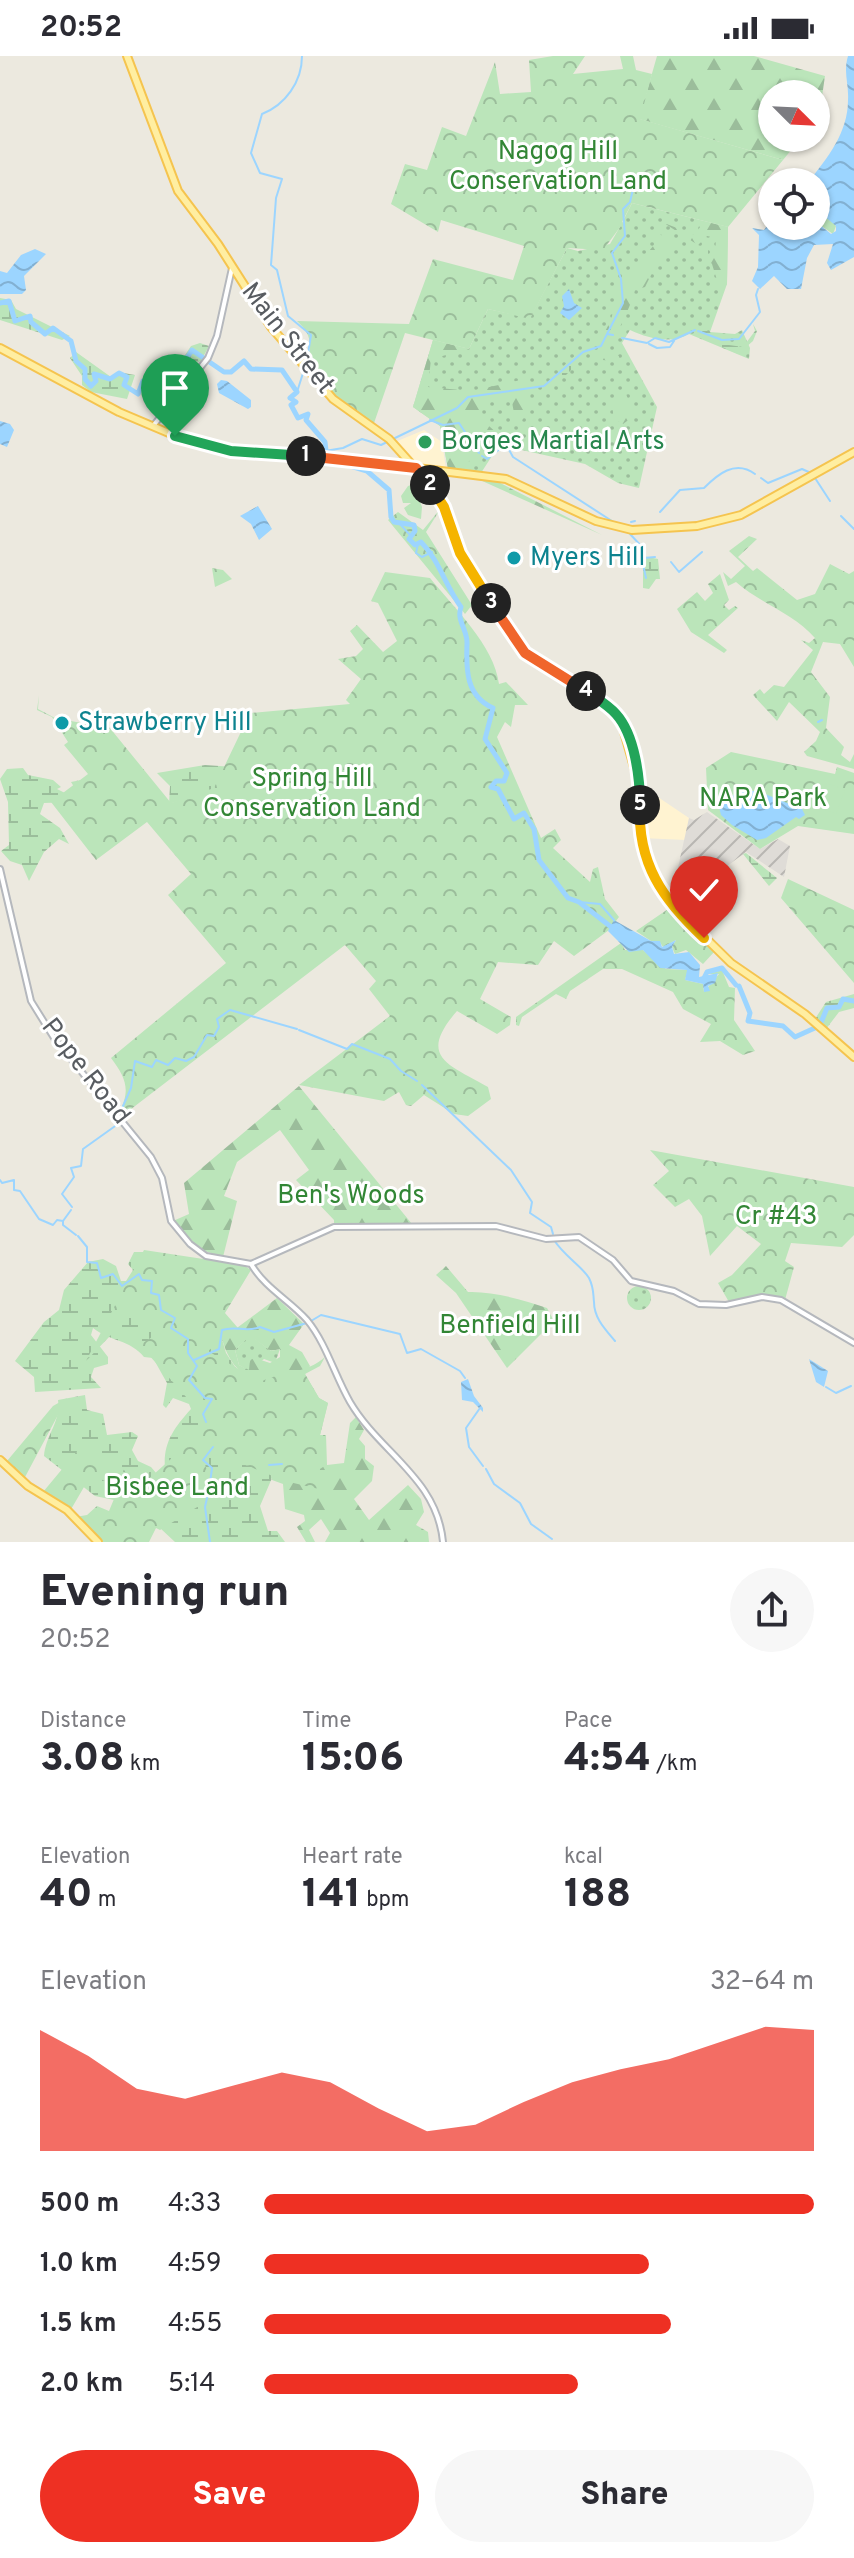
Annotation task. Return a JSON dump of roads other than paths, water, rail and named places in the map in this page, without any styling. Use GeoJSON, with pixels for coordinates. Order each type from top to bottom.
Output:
{"type":"FeatureCollection","features":[{"type":"Feature","properties":{"kind":"main road","name":"Main Street"},"geometry":{"type":"LineString","coordinates":[[127,56],[174,182],[232,268],[234,278],[311,376],[341,407],[383,434],[416,468],[424,472],[441,501],[460,553],[519,646],[538,664],[601,701],[622,723],[638,781],[642,848],[652,877],[674,909],[731,963],[804,1013],[854,1057]]}},
{"type":"Feature","properties":{"kind":"main road"},"geometry":{"type":"LineString","coordinates":[[0,348],[152,427],[214,448],[287,458],[326,457],[416,468]]}},
{"type":"Feature","properties":{"kind":"main road"},"geometry":{"type":"LineString","coordinates":[[424,472],[506,479],[596,521],[644,531],[713,524],[741,515],[854,452]]}},
{"type":"Feature","properties":{"kind":"main road"},"geometry":{"type":"LineString","coordinates":[[400,466],[406,457]]}},
{"type":"Feature","properties":{"kind":"main road"},"geometry":{"type":"LineString","coordinates":[[0,1460],[22,1481],[67,1510],[98,1542]]}},
{"type":"Feature","properties":{"kind":"street"},"geometry":{"type":"LineString","coordinates":[[152,427],[207,359],[234,278]]}},
{"type":"Feature","properties":{"kind":"street","name":"Pope Road"},"geometry":{"type":"LineString","coordinates":[[0,869],[31,1001],[54,1038],[141,1143],[160,1174],[171,1221],[190,1244],[206,1256],[251,1264]]}},
{"type":"Feature","properties":{"kind":"street"},"geometry":{"type":"LineString","coordinates":[[443,1542],[441,1519],[429,1495],[351,1403],[306,1320],[276,1294],[251,1264],[330,1227],[496,1226],[546,1239],[579,1237],[613,1260],[631,1281],[674,1291],[699,1304],[726,1305],[762,1297],[781,1300],[854,1343]]}},
{"type":"Feature","properties":{"kind":"water"},"geometry":{"type":"Polygon","coordinates":[[[848,56],[854,56],[854,257],[831,270],[827,263],[833,244],[814,245],[807,258],[801,289],[787,289],[774,276],[760,289],[752,281],[758,267],[759,240],[830,240],[830,233],[836,231],[836,226],[830,221],[830,168],[818,168],[845,123],[848,100],[848,56]]]}},
{"type":"Feature","properties":{"kind":"water"},"geometry":{"type":"Polygon","coordinates":[[[35,249],[46,254],[24,276],[26,290],[22,294],[0,294],[0,271],[7,273],[21,255],[35,249]]]}},
{"type":"Feature","properties":{"kind":"water"},"geometry":{"type":"Polygon","coordinates":[[[569,289],[574,303],[582,308],[569,320],[560,313],[564,306],[562,296],[569,289]]]}},
{"type":"Feature","properties":{"kind":"water"},"geometry":{"type":"Polygon","coordinates":[[[221,380],[227,381],[251,400],[251,407],[248,409],[219,393],[217,384],[221,380]]]}},
{"type":"Feature","properties":{"kind":"water"},"geometry":{"type":"Polygon","coordinates":[[[0,421],[10,424],[14,430],[7,447],[0,444],[0,421]]]}},
{"type":"Feature","properties":{"kind":"water"},"geometry":{"type":"Polygon","coordinates":[[[258,506],[272,529],[259,540],[251,524],[240,516],[258,506]]]}},
{"type":"Feature","properties":{"kind":"water"},"geometry":{"type":"Polygon","coordinates":[[[737,791],[758,791],[802,809],[805,815],[757,840],[721,815],[718,803],[730,799],[737,791]]]}},
{"type":"Feature","properties":{"kind":"water"},"geometry":{"type":"Polygon","coordinates":[[[614,920],[651,941],[660,941],[662,947],[676,940],[672,947],[674,954],[689,952],[700,965],[699,977],[718,973],[715,983],[708,986],[710,991],[704,992],[703,984],[685,980],[687,970],[660,968],[643,950],[629,952],[608,931],[614,920]]]}},
{"type":"Feature","properties":{"kind":"water"},"geometry":{"type":"Polygon","coordinates":[[[809,1359],[828,1371],[824,1387],[816,1382],[809,1359]]]}},
{"type":"Feature","properties":{"kind":"water"},"geometry":{"type":"Polygon","coordinates":[[[468,1379],[483,1412],[473,1402],[462,1400],[461,1382],[468,1379]]]}},
{"type":"Feature","properties":{"kind":"waterway"},"geometry":{"type":"LineString","coordinates":[[302,56],[299,75],[291,91],[278,105],[262,114],[251,153],[260,173],[282,179],[276,198],[271,265],[277,270],[288,316],[311,335],[306,366]]}},
{"type":"Feature","properties":{"kind":"waterway"},"geometry":{"type":"LineString","coordinates":[[627,176],[634,185],[630,202]]}},
{"type":"Feature","properties":{"kind":"waterway"},"geometry":{"type":"LineString","coordinates":[[607,334],[623,303],[621,279],[612,253],[625,236],[623,209],[629,203]]}},
{"type":"Feature","properties":{"kind":"waterway"},"geometry":{"type":"LineString","coordinates":[[698,331],[722,340],[739,339],[760,312],[756,295],[758,289]]}},
{"type":"Feature","properties":{"kind":"waterway"},"geometry":{"type":"LineString","coordinates":[[0,303],[9,301],[15,321],[30,316],[31,322],[45,334],[53,328],[71,341],[76,361],[85,369],[85,379],[91,386],[96,381],[94,374],[110,379],[119,373],[127,377],[124,385],[138,394],[143,381],[161,378],[192,350],[224,372],[231,372],[244,361],[251,369],[282,370],[297,392],[290,398],[296,402],[291,405],[298,418],[308,414],[306,420],[325,442],[327,459],[367,471],[389,490],[394,522],[414,525],[415,531],[409,539],[415,545],[421,542],[427,549],[461,607],[460,617],[467,639],[468,673],[473,689],[477,697],[493,708],[485,739],[507,773],[504,781],[496,781],[491,787],[498,789],[514,819],[524,813],[534,829],[539,860],[568,898],[579,902],[615,930]]}},
{"type":"Feature","properties":{"kind":"waterway"},"geometry":{"type":"LineString","coordinates":[[622,338],[647,343],[655,338],[669,342],[695,330]]}},
{"type":"Feature","properties":{"kind":"waterway"},"geometry":{"type":"LineString","coordinates":[[393,439],[457,408],[468,397],[544,386],[583,352],[601,346],[607,334],[613,335]]}},
{"type":"Feature","properties":{"kind":"waterway"},"geometry":{"type":"LineString","coordinates":[[649,344],[657,348],[670,347],[674,341]]}},
{"type":"Feature","properties":{"kind":"waterway"},"geometry":{"type":"LineString","coordinates":[[297,392],[304,370]]}},
{"type":"Feature","properties":{"kind":"waterway"},"geometry":{"type":"LineString","coordinates":[[430,420],[443,425],[459,423],[479,453]]}},
{"type":"Feature","properties":{"kind":"waterway"},"geometry":{"type":"LineString","coordinates":[[325,451],[343,448],[362,439],[381,445],[387,442]]}},
{"type":"Feature","properties":{"kind":"waterway"},"geometry":{"type":"LineString","coordinates":[[482,456],[487,459],[501,448],[508,448],[513,457],[615,523]]}},
{"type":"Feature","properties":{"kind":"waterway"},"geometry":{"type":"LineString","coordinates":[[660,512],[680,490],[704,488],[727,470],[740,468],[755,474]]}},
{"type":"Feature","properties":{"kind":"waterway"},"geometry":{"type":"LineString","coordinates":[[761,478],[768,483],[802,469],[811,473]]}},
{"type":"Feature","properties":{"kind":"waterway"},"geometry":{"type":"LineString","coordinates":[[815,478],[830,501]]}},
{"type":"Feature","properties":{"kind":"waterway"},"geometry":{"type":"LineString","coordinates":[[841,516],[854,529]]}},
{"type":"Feature","properties":{"kind":"waterway"},"geometry":{"type":"LineString","coordinates":[[631,522],[635,521]]}},
{"type":"Feature","properties":{"kind":"waterway"},"geometry":{"type":"LineString","coordinates":[[399,523],[410,535]]}},
{"type":"Feature","properties":{"kind":"waterway"},"geometry":{"type":"LineString","coordinates":[[630,534],[643,548],[641,555],[646,578]]}},
{"type":"Feature","properties":{"kind":"waterway"},"geometry":{"type":"LineString","coordinates":[[418,544],[416,553],[422,557],[432,552]]}},
{"type":"Feature","properties":{"kind":"waterway"},"geometry":{"type":"LineString","coordinates":[[671,562],[679,572],[702,552]]}},
{"type":"Feature","properties":{"kind":"waterway"},"geometry":{"type":"LineString","coordinates":[[644,558],[655,557]]}},
{"type":"Feature","properties":{"kind":"waterway"},"geometry":{"type":"LineString","coordinates":[[818,722],[822,720]]}},
{"type":"Feature","properties":{"kind":"waterway"},"geometry":{"type":"LineString","coordinates":[[579,902],[600,904],[614,920]]}},
{"type":"Feature","properties":{"kind":"waterway"},"geometry":{"type":"LineString","coordinates":[[703,980],[707,972],[722,968],[736,985]]}},
{"type":"Feature","properties":{"kind":"waterway"},"geometry":{"type":"LineString","coordinates":[[739,986],[750,1013],[748,1021],[783,1026],[795,1037],[817,1027]]}},
{"type":"Feature","properties":{"kind":"waterway"},"geometry":{"type":"LineString","coordinates":[[820,1025],[827,1008],[839,1007],[843,999],[854,1001]]}},
{"type":"Feature","properties":{"kind":"waterway"},"geometry":{"type":"LineString","coordinates":[[120,1113],[131,1088],[135,1061],[152,1067],[156,1060],[168,1065],[175,1058],[186,1061],[194,1057],[207,1035],[214,1036],[219,1027],[217,1019],[230,1010],[297,1029]]}},
{"type":"Feature","properties":{"kind":"waterway"},"geometry":{"type":"LineString","coordinates":[[299,1030],[347,1049],[352,1044],[390,1059],[417,1081]]}},
{"type":"Feature","properties":{"kind":"waterway"},"geometry":{"type":"LineString","coordinates":[[422,1085],[511,1170],[532,1202],[530,1213],[551,1227],[553,1234]]}},
{"type":"Feature","properties":{"kind":"waterway"},"geometry":{"type":"LineString","coordinates":[[72,1207],[62,1194],[74,1177],[71,1168],[81,1166],[83,1149],[118,1124],[118,1118]]}},
{"type":"Feature","properties":{"kind":"waterway"},"geometry":{"type":"LineString","coordinates":[[0,1180],[2,1183],[14,1180],[14,1190],[20,1191],[39,1219],[53,1225],[57,1220],[63,1221],[63,1225],[76,1235]]}},
{"type":"Feature","properties":{"kind":"waterway"},"geometry":{"type":"LineString","coordinates":[[63,1221],[71,1210]]}},
{"type":"Feature","properties":{"kind":"waterway"},"geometry":{"type":"LineString","coordinates":[[78,1236],[87,1247],[87,1262],[97,1263],[101,1278],[113,1274],[122,1286],[139,1274],[142,1280],[152,1281],[151,1293],[159,1295],[161,1310],[175,1318],[171,1328],[188,1339],[188,1353],[197,1366],[189,1380],[205,1398],[212,1399],[203,1414],[206,1422]]}},
{"type":"Feature","properties":{"kind":"waterway"},"geometry":{"type":"LineString","coordinates":[[554,1240],[589,1278],[596,1313],[615,1341]]}},
{"type":"Feature","properties":{"kind":"waterway"},"geometry":{"type":"LineString","coordinates":[[311,1321],[321,1315],[400,1334],[407,1353],[421,1349],[460,1371],[465,1378]]}},
{"type":"Feature","properties":{"kind":"waterway"},"geometry":{"type":"LineString","coordinates":[[194,1360],[219,1349],[222,1330],[260,1327],[274,1332],[307,1323]]}},
{"type":"Feature","properties":{"kind":"waterway"},"geometry":{"type":"LineString","coordinates":[[826,1387],[836,1393],[851,1386]]}},
{"type":"Feature","properties":{"kind":"waterway"},"geometry":{"type":"LineString","coordinates":[[480,1408],[466,1428],[469,1447],[483,1466]]}},
{"type":"Feature","properties":{"kind":"waterway"},"geometry":{"type":"LineString","coordinates":[[210,1542],[205,1507],[209,1489],[214,1486],[210,1483],[212,1468],[203,1460],[213,1447]]}},
{"type":"Feature","properties":{"kind":"waterway"},"geometry":{"type":"LineString","coordinates":[[269,1465],[282,1464]]}},
{"type":"Feature","properties":{"kind":"waterway"},"geometry":{"type":"LineString","coordinates":[[486,1469],[494,1484],[520,1503],[531,1524],[552,1539]]}},
{"type":"Feature","properties":{"kind":"place","name":"Borges Martial Arts"},"geometry":{"type":"Point","coordinates":[425,442]}},
{"type":"Feature","properties":{"kind":"place","name":"Myers Hill"},"geometry":{"type":"Point","coordinates":[514,558]}},
{"type":"Feature","properties":{"kind":"place","name":"Strawberry Hill"},"geometry":{"type":"Point","coordinates":[62,723]}},
{"type":"Feature","properties":{"kind":"park label","name":"Nagog Hill Conservation Land"},"geometry":{"type":"Point","coordinates":[558,167]}},
{"type":"Feature","properties":{"kind":"park label","name":"Spring Hill Conservation Land"},"geometry":{"type":"Point","coordinates":[312,794]}},
{"type":"Feature","properties":{"kind":"park label","name":"NARA Park"},"geometry":{"type":"Point","coordinates":[763,799]}},
{"type":"Feature","properties":{"kind":"park label","name":"Ben's Woods"},"geometry":{"type":"Point","coordinates":[351,1196]}},
{"type":"Feature","properties":{"kind":"park label","name":"Cr #43"},"geometry":{"type":"Point","coordinates":[776,1217]}},
{"type":"Feature","properties":{"kind":"park label","name":"Benfield Hill"},"geometry":{"type":"Point","coordinates":[510,1326]}},
{"type":"Feature","properties":{"kind":"park label","name":"Bisbee Land"},"geometry":{"type":"Point","coordinates":[177,1488]}}]}
